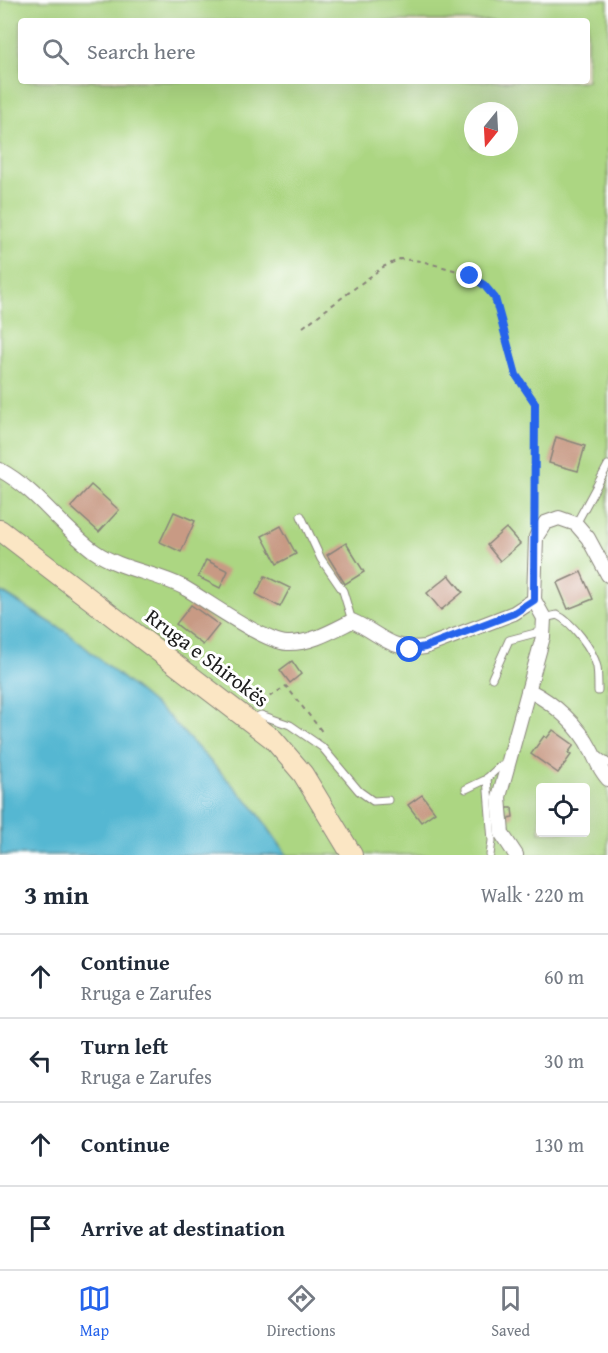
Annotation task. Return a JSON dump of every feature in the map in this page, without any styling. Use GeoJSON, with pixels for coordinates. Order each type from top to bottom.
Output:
{"type":"FeatureCollection","features":[{"type":"Feature","properties":{"kind":"main road","name":"Rruga e Shirokës"},"geometry":{"type":"LineString","coordinates":[[0,530],[250,720],[290,758],[352,855]]}},
{"type":"Feature","properties":{"kind":"street"},"geometry":{"type":"LineString","coordinates":[[0,470],[49,509],[93,550],[126,569],[180,586],[269,637],[286,643],[308,640],[352,621],[395,646],[410,650],[425,647],[514,613],[534,600]]}},
{"type":"Feature","properties":{"kind":"street"},"geometry":{"type":"LineString","coordinates":[[516,855],[508,845],[501,828],[499,797],[530,691],[543,625],[534,600],[536,537],[545,523],[560,518],[576,524],[588,538],[608,575]]}},
{"type":"Feature","properties":{"kind":"street"},"geometry":{"type":"LineString","coordinates":[[530,691],[544,698],[563,714],[584,737],[598,768],[608,779]]}},
{"type":"Feature","properties":{"kind":"lane"},"geometry":{"type":"LineString","coordinates":[[576,524],[608,465]]}},
{"type":"Feature","properties":{"kind":"lane"},"geometry":{"type":"LineString","coordinates":[[301,516],[321,559],[343,591],[352,621]]}},
{"type":"Feature","properties":{"kind":"lane"},"geometry":{"type":"LineString","coordinates":[[492,678],[509,640],[543,625],[556,615],[566,619],[596,665],[598,691]]}},
{"type":"Feature","properties":{"kind":"lane"},"geometry":{"type":"LineString","coordinates":[[250,720],[261,715],[290,725],[322,747],[359,791],[373,801],[388,800]]}},
{"type":"Feature","properties":{"kind":"lane"},"geometry":{"type":"LineString","coordinates":[[592,751],[608,763]]}},
{"type":"Feature","properties":{"kind":"lane"},"geometry":{"type":"LineString","coordinates":[[466,789],[487,778],[500,766],[507,766]]}},
{"type":"Feature","properties":{"kind":"lane"},"geometry":{"type":"LineString","coordinates":[[487,778],[492,841],[490,855]]}},
{"type":"Feature","properties":{"kind":"path"},"geometry":{"type":"LineString","coordinates":[[303,327],[383,267],[399,259],[421,261],[454,270],[484,285],[495,298],[516,375],[535,403],[536,537]]}},
{"type":"Feature","properties":{"kind":"path"},"geometry":{"type":"LineString","coordinates":[[270,697],[286,686],[326,737]]}},
{"type":"Feature","properties":{"kind":"green space"},"geometry":{"type":"Polygon","coordinates":[[[0,0],[608,0],[608,855],[0,855],[0,0]]]}},
{"type":"Feature","properties":{"kind":"water"},"geometry":{"type":"Polygon","coordinates":[[[0,591],[68,633],[168,716],[255,809],[287,855],[0,855],[0,591]]]}},
{"type":"Feature","properties":{"kind":"building"},"geometry":{"type":"Polygon","coordinates":[[[556,437],[585,446],[578,471],[549,463],[556,437]]]}},
{"type":"Feature","properties":{"kind":"building"},"geometry":{"type":"Polygon","coordinates":[[[91,485],[119,510],[99,532],[71,507],[91,485]]]}},
{"type":"Feature","properties":{"kind":"building"},"geometry":{"type":"Polygon","coordinates":[[[174,512],[195,521],[181,552],[160,542],[174,512]]]}},
{"type":"Feature","properties":{"kind":"building"},"geometry":{"type":"Polygon","coordinates":[[[281,526],[296,554],[277,564],[262,536],[281,526]]]}},
{"type":"Feature","properties":{"kind":"building"},"geometry":{"type":"Polygon","coordinates":[[[506,528],[520,544],[500,561],[487,545],[506,528]]]}},
{"type":"Feature","properties":{"kind":"building"},"geometry":{"type":"Polygon","coordinates":[[[346,543],[364,572],[345,584],[327,555],[346,543]]]}},
{"type":"Feature","properties":{"kind":"building"},"geometry":{"type":"Polygon","coordinates":[[[206,560],[228,571],[220,588],[198,577],[206,560]]]}},
{"type":"Feature","properties":{"kind":"building"},"geometry":{"type":"Polygon","coordinates":[[[581,572],[593,599],[568,609],[557,583],[581,572]]]}},
{"type":"Feature","properties":{"kind":"building"},"geometry":{"type":"Polygon","coordinates":[[[449,575],[463,592],[441,610],[427,593],[449,575]]]}},
{"type":"Feature","properties":{"kind":"building"},"geometry":{"type":"Polygon","coordinates":[[[265,576],[290,588],[280,607],[256,594],[265,576]]]}},
{"type":"Feature","properties":{"kind":"building"},"geometry":{"type":"Polygon","coordinates":[[[191,605],[219,625],[203,645],[176,624],[191,605]]]}},
{"type":"Feature","properties":{"kind":"building"},"geometry":{"type":"Polygon","coordinates":[[[292,661],[301,674],[290,683],[280,670],[292,661]]]}},
{"type":"Feature","properties":{"kind":"building"},"geometry":{"type":"Polygon","coordinates":[[[553,730],[574,745],[568,753],[571,755],[558,773],[531,754],[544,736],[547,738],[553,730]]]}},
{"type":"Feature","properties":{"kind":"building"},"geometry":{"type":"Polygon","coordinates":[[[422,795],[435,812],[421,822],[408,805],[422,795]]]}},
{"type":"Feature","properties":{"kind":"building"},"geometry":{"type":"Polygon","coordinates":[[[507,808],[512,808],[513,817],[508,818],[507,808]]]}},
{"type":"Feature","properties":{"kind":"route"},"geometry":{"type":"LineString","coordinates":[[410,650],[425,647],[514,613],[534,600],[535,403],[516,375],[495,298],[484,285],[470,276]]}}]}
